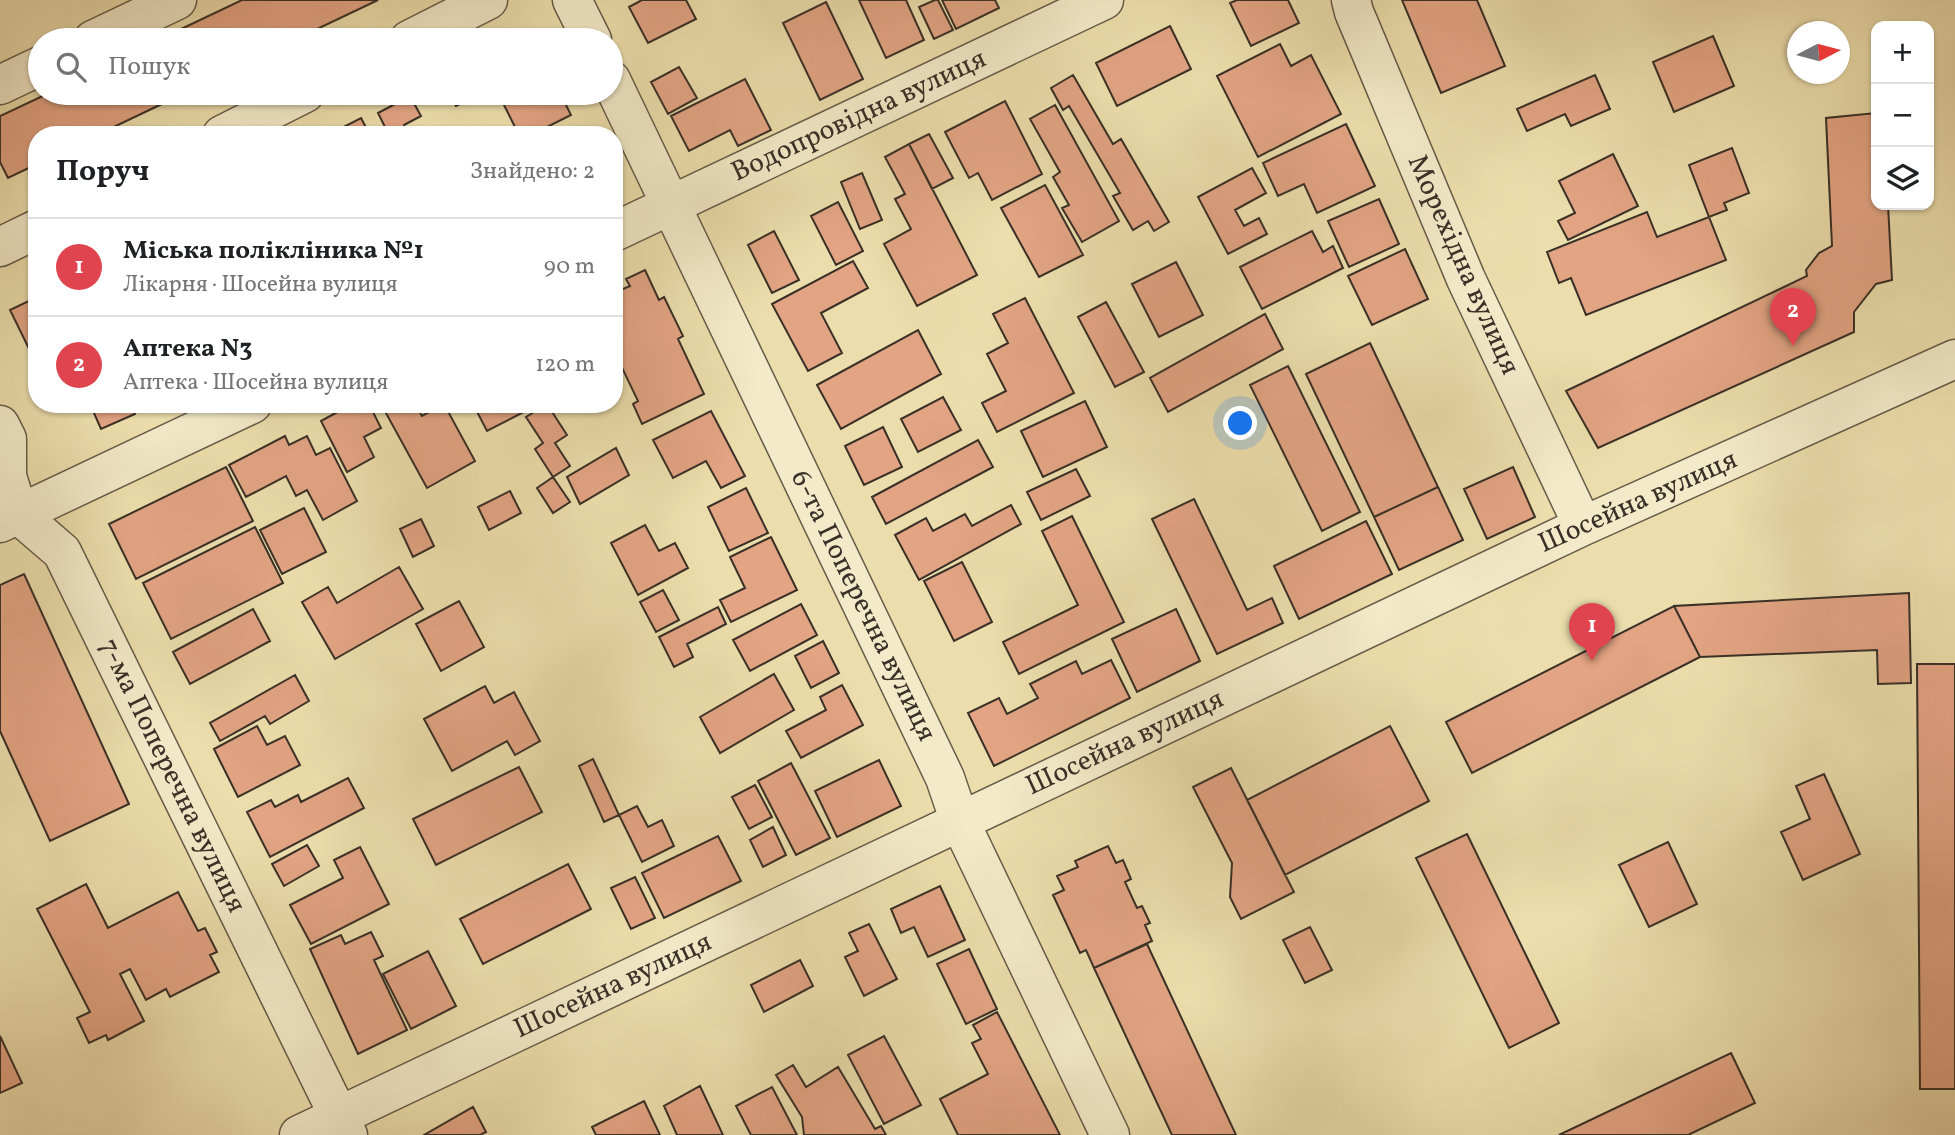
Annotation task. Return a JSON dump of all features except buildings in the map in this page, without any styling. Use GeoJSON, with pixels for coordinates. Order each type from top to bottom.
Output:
{"type":"FeatureCollection","features":[{"type":"Feature","properties":{"kind":"street"},"geometry":{"type":"LineString","coordinates":[[118,28],[177,0]]}},
{"type":"Feature","properties":{"kind":"street"},"geometry":{"type":"LineString","coordinates":[[433,28],[488,0]]}},
{"type":"Feature","properties":{"kind":"street"},"geometry":{"type":"LineString","coordinates":[[572,0],[586,28]]}},
{"type":"Feature","properties":{"kind":"street","name":"Водопровідна вулиця"},"geometry":{"type":"LineString","coordinates":[[623,228],[1104,0]]}},
{"type":"Feature","properties":{"kind":"street","name":"Морехідна вулиця"},"geometry":{"type":"LineString","coordinates":[[1351,0],[1466,279],[1583,526]]}},
{"type":"Feature","properties":{"kind":"street"},"geometry":{"type":"LineString","coordinates":[[0,85],[28,72]]}},
{"type":"Feature","properties":{"kind":"street"},"geometry":{"type":"LineString","coordinates":[[240,126],[281,105]]}},
{"type":"Feature","properties":{"kind":"street","name":"6-та Поперечна вулиця"},"geometry":{"type":"LineString","coordinates":[[623,105],[946,778],[960,822],[1110,1135]]}},
{"type":"Feature","properties":{"kind":"street"},"geometry":{"type":"LineString","coordinates":[[0,247],[28,233]]}},
{"type":"Feature","properties":{"kind":"street","name":"Шосейна вулиця"},"geometry":{"type":"LineString","coordinates":[[299,1135],[344,1125],[960,822],[1583,526],[1955,359]]}},
{"type":"Feature","properties":{"kind":"street"},"geometry":{"type":"LineString","coordinates":[[0,425],[7,439],[10,519],[233,413]]}},
{"type":"Feature","properties":{"kind":"street","name":"7-ма Поперечна вулиця"},"geometry":{"type":"LineString","coordinates":[[10,519],[62,552],[344,1125]]}},
{"type":"Feature","properties":{"kind":"place","name":"Аптека N3"},"geometry":{"type":"Point","coordinates":[1793,346]}},
{"type":"Feature","properties":{"kind":"place","name":"Міська полікліника №1"},"geometry":{"type":"Point","coordinates":[1592,661]}}]}
